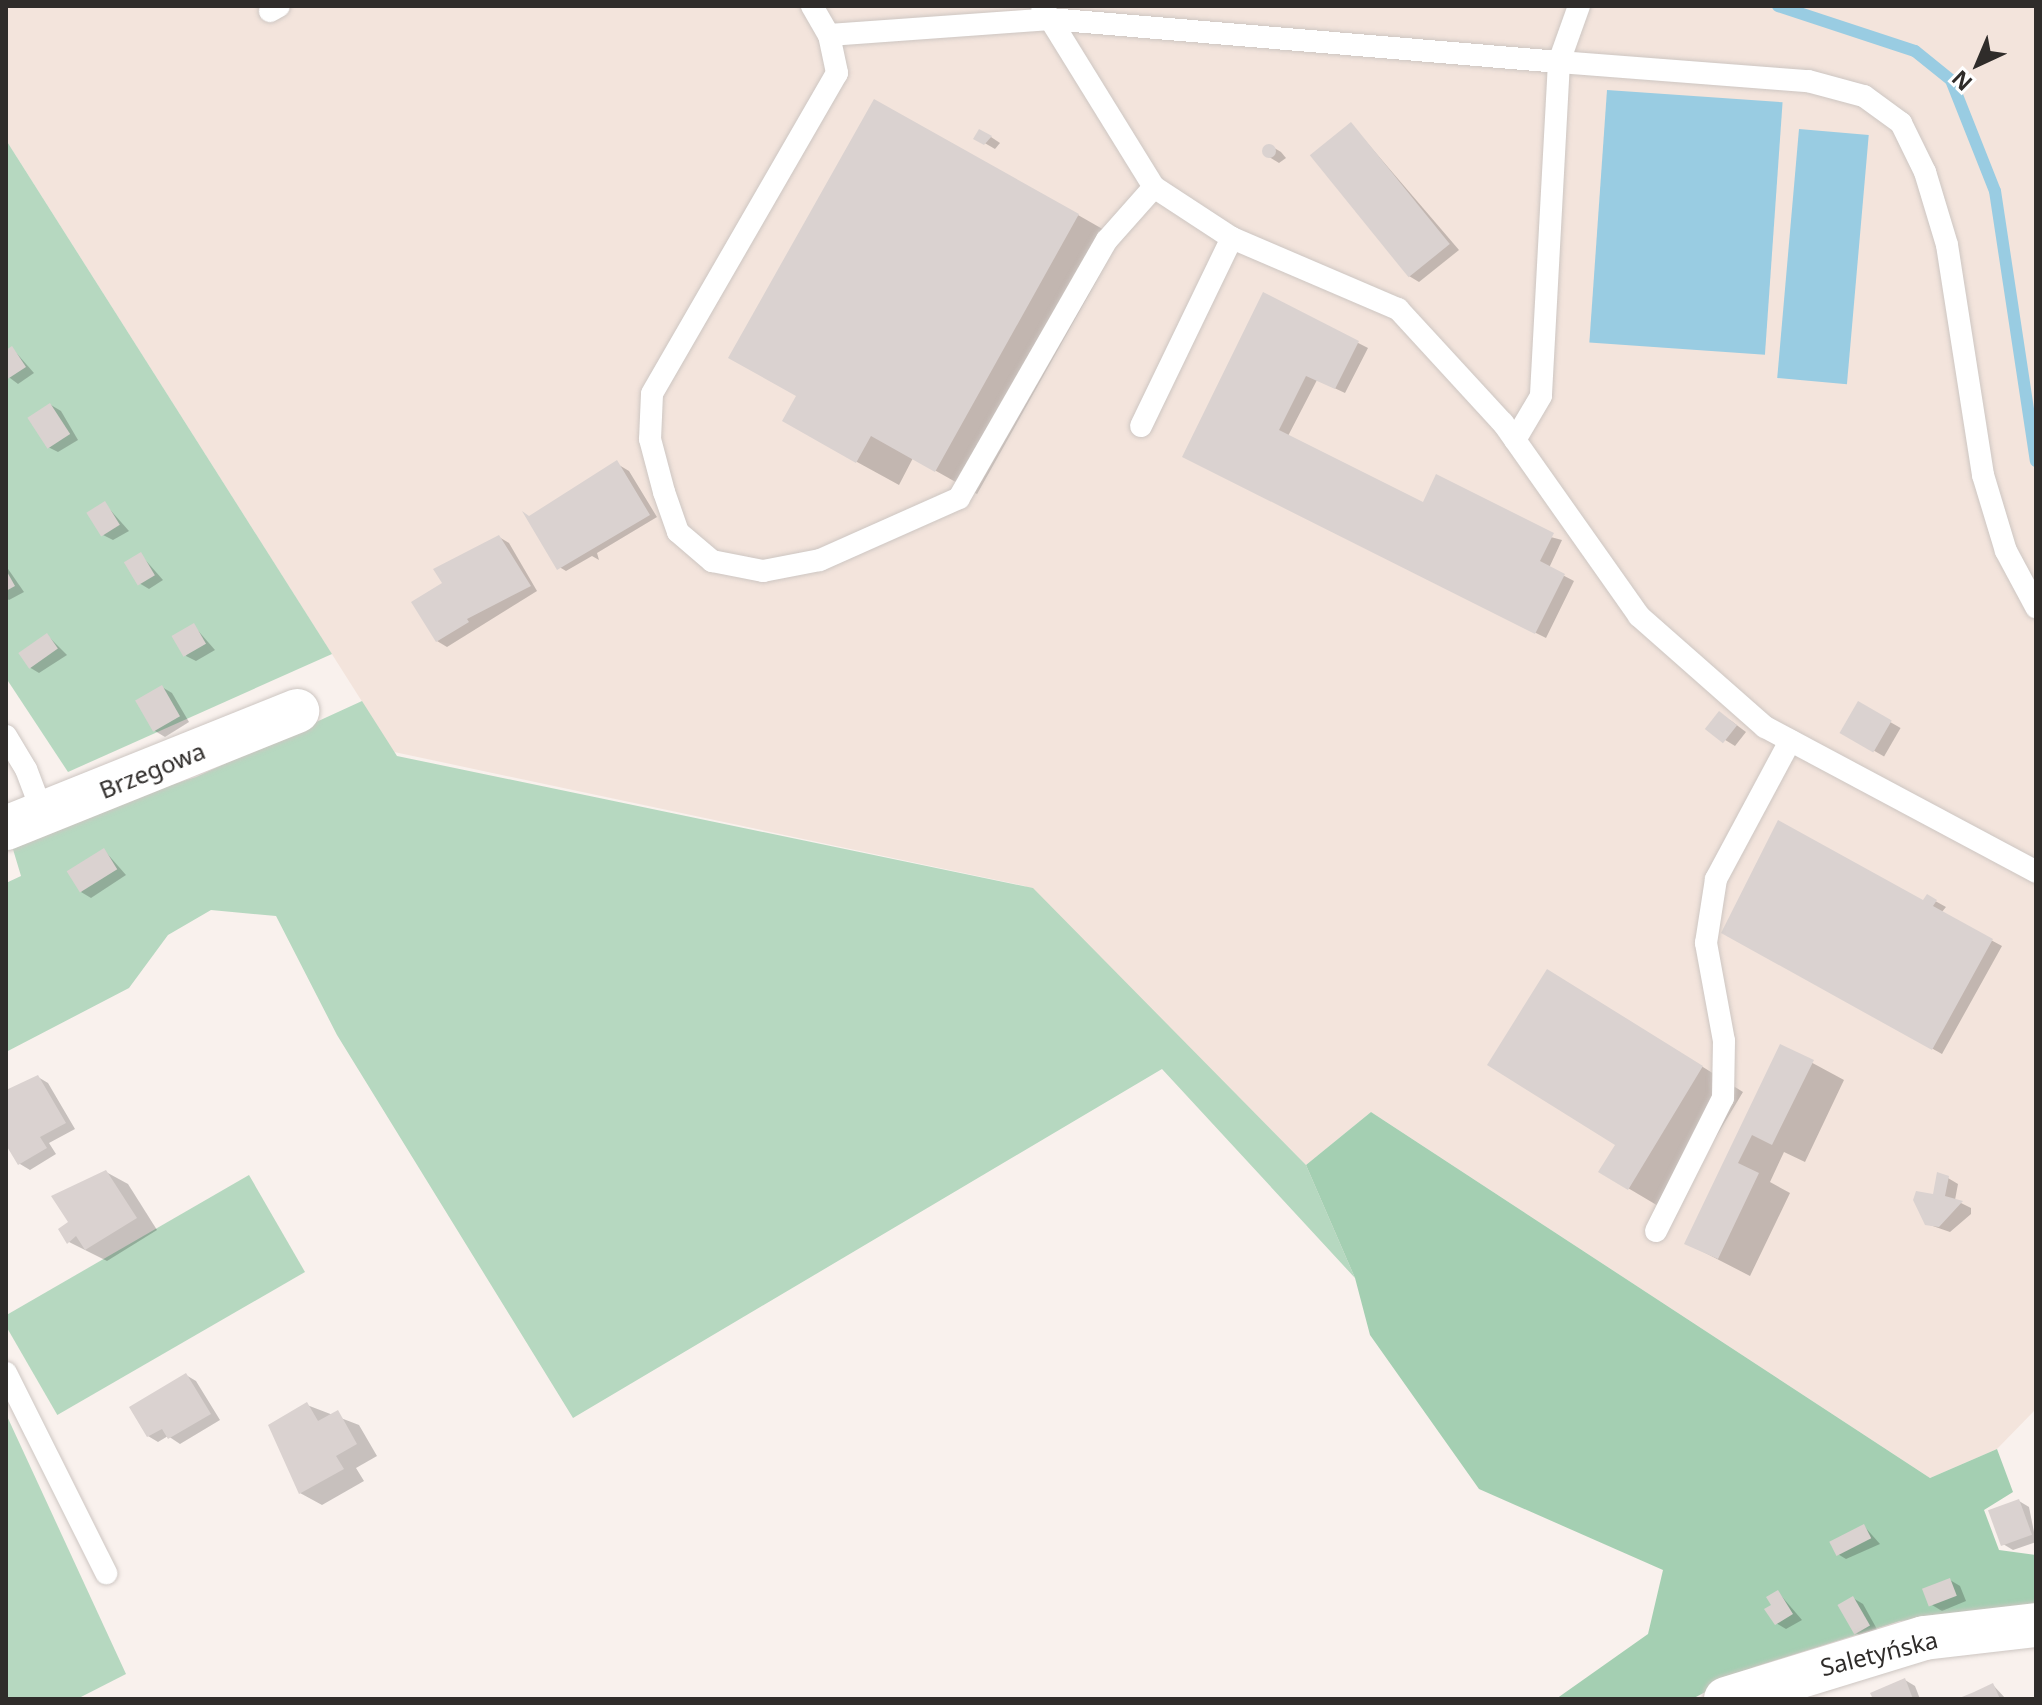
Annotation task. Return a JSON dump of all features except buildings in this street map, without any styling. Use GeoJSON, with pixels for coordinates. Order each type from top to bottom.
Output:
{"type":"FeatureCollection","features":[{"type":"Feature","properties":{"kind":"street","name":"Brzegowa"},"geometry":{"type":"LineString","coordinates":[[24,821],[297,711]]}},
{"type":"Feature","properties":{"kind":"street","name":"Saletyńska"},"geometry":{"type":"LineString","coordinates":[[1726,1699],[1924,1638],[2036,1625]]}},
{"type":"Feature","properties":{"kind":"lane"},"geometry":{"type":"LineString","coordinates":[[812,6],[829,35],[837,73],[652,394],[650,439],[678,532],[712,561],[763,571],[820,560],[959,498],[1107,240],[1154,187]]}},
{"type":"Feature","properties":{"kind":"lane"},"geometry":{"type":"LineString","coordinates":[[1515,440],[1541,396],[1559,62],[1578,8]]}},
{"type":"Feature","properties":{"kind":"lane"},"geometry":{"type":"LineString","coordinates":[[829,35],[1046,13],[1559,62],[1808,81],[1864,96],[1901,123],[1925,172],[1947,245],[1983,475],[2006,551],[2036,607]]}},
{"type":"Feature","properties":{"kind":"lane"},"geometry":{"type":"LineString","coordinates":[[1046,13],[1154,187],[1232,238],[1398,309],[1515,440],[1639,616],[1765,727],[2036,872]]}},
{"type":"Feature","properties":{"kind":"lane"},"geometry":{"type":"LineString","coordinates":[[1141,426],[1232,238]]}},
{"type":"Feature","properties":{"kind":"lane"},"geometry":{"type":"LineString","coordinates":[[6,736],[26,769],[24,821]]}},
{"type":"Feature","properties":{"kind":"lane"},"geometry":{"type":"LineString","coordinates":[[1656,1231],[1723,1098],[1724,1041],[1706,943],[1716,879],[1790,741]]}},
{"type":"Feature","properties":{"kind":"lane"},"geometry":{"type":"LineString","coordinates":[[6,1373],[106,1573]]}},
{"type":"Feature","properties":{"kind":"shaded area"},"geometry":{"type":"Polygon","coordinates":[[[6,6],[2036,6],[2036,1409],[1997,1449],[1930,1478],[1371,1112],[1306,1165],[1025,886],[394,752],[6,140],[6,6]]]}},
{"type":"Feature","properties":{"kind":"green space"},"geometry":{"type":"Polygon","coordinates":[[[6,140],[332,654],[68,772],[6,678],[6,140]]]}},
{"type":"Feature","properties":{"kind":"green space"},"geometry":{"type":"Polygon","coordinates":[[[362,701],[397,756],[1033,888],[1306,1165],[1355,1278],[1162,1069],[573,1418],[337,1035],[276,916],[211,910],[168,935],[129,988],[6,1052],[6,883],[21,876],[9,836],[196,777],[362,701]]]}},
{"type":"Feature","properties":{"kind":"green space"},"geometry":{"type":"Polygon","coordinates":[[[1371,1112],[1930,1478],[1997,1449],[2013,1492],[1984,1510],[1999,1550],[2036,1555],[2036,1605],[1900,1621],[1754,1667],[1692,1699],[1556,1699],[1648,1634],[1663,1570],[1479,1489],[1370,1335],[1355,1278],[1306,1165],[1371,1112]]]}},
{"type":"Feature","properties":{"kind":"green space"},"geometry":{"type":"Polygon","coordinates":[[[249,1175],[305,1272],[57,1415],[6,1326],[6,1315],[249,1175]]]}},
{"type":"Feature","properties":{"kind":"green space"},"geometry":{"type":"Polygon","coordinates":[[[6,1414],[126,1674],[77,1699],[6,1699],[6,1414]]]}},
{"type":"Feature","properties":{"kind":"water"},"geometry":{"type":"Polygon","coordinates":[[[1607,90],[1783,102],[1765,355],[1589,342],[1607,90]]]}},
{"type":"Feature","properties":{"kind":"water"},"geometry":{"type":"Polygon","coordinates":[[[1799,129],[1869,135],[1847,384],[1777,378],[1799,129]]]}},
{"type":"Feature","properties":{"kind":"waterway"},"geometry":{"type":"LineString","coordinates":[[1778,6],[1915,51],[1951,80],[1995,191],[2036,461]]}}]}
